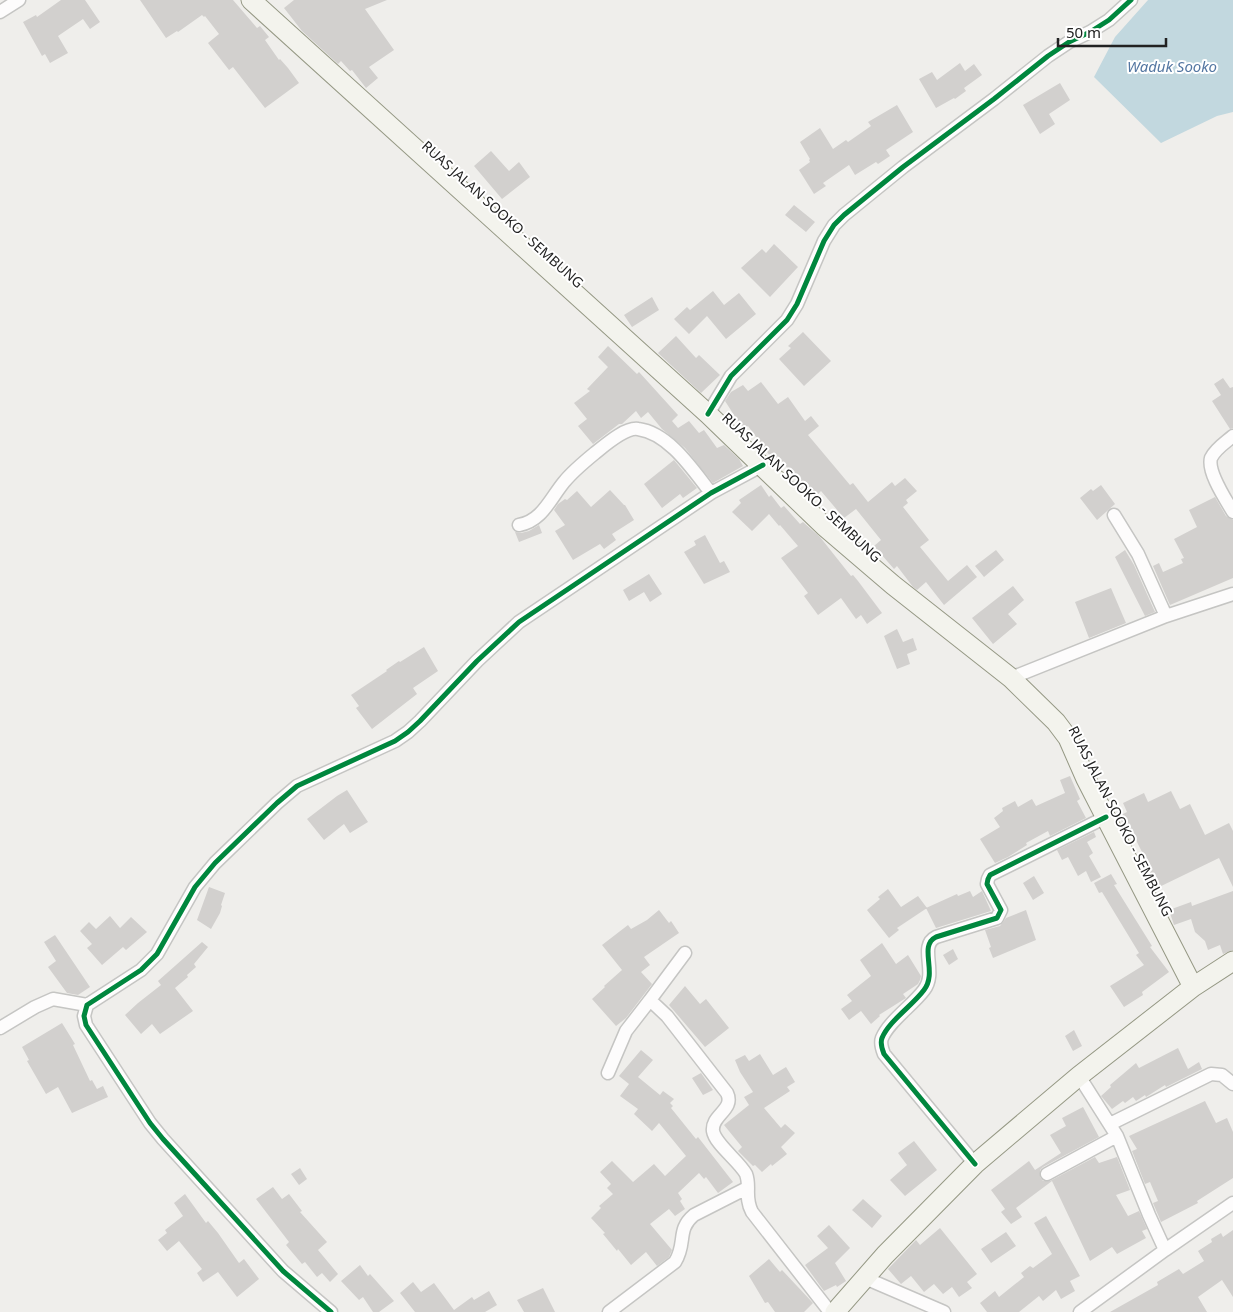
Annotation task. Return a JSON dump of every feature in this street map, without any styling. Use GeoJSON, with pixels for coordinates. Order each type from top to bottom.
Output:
{"type":"FeatureCollection","features":[{"type":"Feature","properties":{"kind":"main road","name":"RUAS JALAN SOOKO - SEMBUNG"},"geometry":{"type":"LineString","coordinates":[[251,0],[708,414],[824,526],[879,573],[1011,678],[1063,730],[1193,987]]}},
{"type":"Feature","properties":{"kind":"main road"},"geometry":{"type":"LineString","coordinates":[[835,1312],[885,1255],[975,1164],[1079,1076],[1193,987],[1233,961]]}},
{"type":"Feature","properties":{"kind":"street"},"geometry":{"type":"LineString","coordinates":[[0,12],[19,0]]}},
{"type":"Feature","properties":{"kind":"street"},"geometry":{"type":"LineString","coordinates":[[708,414],[731,376],[787,320],[798,304],[824,241],[844,215],[903,167],[1048,56],[1109,20],[1131,0]]}},
{"type":"Feature","properties":{"kind":"street"},"geometry":{"type":"LineString","coordinates":[[519,525],[528,524],[538,517],[564,483],[601,448],[636,428],[655,435],[668,443],[690,466],[711,494]]}},
{"type":"Feature","properties":{"kind":"street"},"geometry":{"type":"LineString","coordinates":[[1233,436],[1214,454],[1210,466],[1212,474],[1233,512]]}},
{"type":"Feature","properties":{"kind":"street"},"geometry":{"type":"LineString","coordinates":[[331,1312],[283,1271],[150,1123],[86,1025],[84,1016],[87,1005],[149,963],[165,941],[195,886],[277,803],[297,786],[395,741],[420,721],[477,661],[519,622],[711,494],[762,465]]}},
{"type":"Feature","properties":{"kind":"street"},"geometry":{"type":"LineString","coordinates":[[1114,515],[1138,554],[1166,616]]}},
{"type":"Feature","properties":{"kind":"street"},"geometry":{"type":"LineString","coordinates":[[1011,678],[1166,616],[1233,594]]}},
{"type":"Feature","properties":{"kind":"street"},"geometry":{"type":"LineString","coordinates":[[975,1164],[884,1054],[882,1039],[889,1028],[925,988],[930,973],[927,949],[930,941],[936,937],[997,918],[1000,914],[1001,910],[987,884],[990,875],[1106,817]]}},
{"type":"Feature","properties":{"kind":"street"},"geometry":{"type":"LineString","coordinates":[[608,1073],[626,1031],[685,952]]}},
{"type":"Feature","properties":{"kind":"street"},"geometry":{"type":"LineString","coordinates":[[0,1028],[35,1007],[53,999],[87,1005]]}},
{"type":"Feature","properties":{"kind":"street"},"geometry":{"type":"LineString","coordinates":[[650,1000],[668,1016],[727,1093],[728,1105],[714,1123],[713,1132],[715,1138],[744,1169],[748,1179],[748,1204],[752,1212],[830,1312]]}},
{"type":"Feature","properties":{"kind":"street"},"geometry":{"type":"LineString","coordinates":[[1110,1124],[1211,1074],[1222,1075],[1233,1084]]}},
{"type":"Feature","properties":{"kind":"street"},"geometry":{"type":"LineString","coordinates":[[1079,1076],[1117,1136],[1164,1250]]}},
{"type":"Feature","properties":{"kind":"street"},"geometry":{"type":"LineString","coordinates":[[1047,1174],[1117,1136]]}},
{"type":"Feature","properties":{"kind":"street"},"geometry":{"type":"LineString","coordinates":[[609,1312],[675,1262],[681,1251],[683,1228],[694,1215],[747,1188]]}},
{"type":"Feature","properties":{"kind":"street"},"geometry":{"type":"LineString","coordinates":[[1080,1312],[1164,1250],[1233,1203]]}},
{"type":"Feature","properties":{"kind":"street"},"geometry":{"type":"LineString","coordinates":[[866,1278],[944,1312]]}},
{"type":"Feature","properties":{"kind":"water","name":"Waduk Sooko"},"geometry":{"type":"Polygon","coordinates":[[[1148,0],[1233,0],[1233,112],[1217,116],[1161,143],[1094,77],[1115,37],[1148,0]]]}},
{"type":"Feature","properties":{"kind":"building"},"geometry":{"type":"Polygon","coordinates":[[[61,0],[85,0],[100,22],[90,29],[83,19],[58,36],[68,53],[50,63],[45,54],[42,56],[23,22],[36,15],[37,17],[61,0]]]}},
{"type":"Feature","properties":{"kind":"building"},"geometry":{"type":"Polygon","coordinates":[[[140,0],[233,0],[257,28],[260,26],[269,37],[265,40],[299,83],[265,108],[233,67],[229,70],[208,43],[219,34],[205,16],[202,15],[166,38],[140,0]]]}},
{"type":"Feature","properties":{"kind":"building"},"geometry":{"type":"Polygon","coordinates":[[[294,0],[387,0],[365,9],[394,50],[369,67],[378,78],[366,88],[352,70],[350,71],[341,61],[338,64],[302,31],[284,8],[294,0]]]}},
{"type":"Feature","properties":{"kind":"building"},"geometry":{"type":"Polygon","coordinates":[[[960,63],[965,71],[974,64],[982,75],[964,88],[966,91],[955,99],[936,108],[919,79],[932,72],[937,80],[960,63]]]}},
{"type":"Feature","properties":{"kind":"building"},"geometry":{"type":"Polygon","coordinates":[[[1060,83],[1070,100],[1049,114],[1055,124],[1040,134],[1023,105],[1060,83]]]}},
{"type":"Feature","properties":{"kind":"building"},"geometry":{"type":"Polygon","coordinates":[[[897,105],[913,132],[886,150],[890,156],[878,164],[876,162],[855,175],[849,165],[823,183],[826,186],[814,194],[799,170],[810,162],[800,142],[820,128],[833,149],[846,140],[848,142],[871,126],[868,122],[897,105]]]}},
{"type":"Feature","properties":{"kind":"building"},"geometry":{"type":"Polygon","coordinates":[[[491,151],[509,171],[519,162],[530,177],[502,199],[474,166],[491,151]]]}},
{"type":"Feature","properties":{"kind":"building"},"geometry":{"type":"Polygon","coordinates":[[[794,205],[815,222],[806,232],[785,215],[794,205]]]}},
{"type":"Feature","properties":{"kind":"building"},"geometry":{"type":"Polygon","coordinates":[[[774,244],[798,267],[770,297],[741,268],[762,249],[766,253],[774,244]]]}},
{"type":"Feature","properties":{"kind":"building"},"geometry":{"type":"Polygon","coordinates":[[[713,291],[724,305],[739,293],[756,314],[726,339],[707,316],[689,334],[674,319],[687,307],[690,310],[713,291]]]}},
{"type":"Feature","properties":{"kind":"building"},"geometry":{"type":"Polygon","coordinates":[[[652,297],[659,310],[632,327],[624,315],[652,297]]]}},
{"type":"Feature","properties":{"kind":"building"},"geometry":{"type":"Polygon","coordinates":[[[803,332],[831,361],[804,386],[779,359],[791,348],[788,346],[803,332]]]}},
{"type":"Feature","properties":{"kind":"building"},"geometry":{"type":"Polygon","coordinates":[[[676,336],[696,358],[699,355],[720,375],[701,393],[658,353],[676,336]]]}},
{"type":"Feature","properties":{"kind":"building"},"geometry":{"type":"Polygon","coordinates":[[[608,346],[637,374],[639,372],[678,415],[672,421],[678,428],[689,421],[699,433],[704,430],[717,448],[724,445],[739,459],[743,466],[713,483],[685,448],[662,429],[648,412],[641,418],[636,411],[622,424],[619,424],[593,444],[578,426],[587,419],[574,403],[590,391],[587,389],[608,367],[598,357],[608,346]]]}},
{"type":"Feature","properties":{"kind":"building"},"geometry":{"type":"Polygon","coordinates":[[[1223,378],[1230,388],[1233,387],[1233,428],[1230,429],[1212,401],[1221,395],[1214,384],[1223,378]]]}},
{"type":"Feature","properties":{"kind":"building"},"geometry":{"type":"Polygon","coordinates":[[[761,382],[778,404],[788,397],[805,421],[811,416],[819,426],[808,435],[850,485],[853,483],[868,502],[892,482],[895,486],[905,478],[917,491],[906,500],[908,503],[903,507],[929,540],[920,547],[948,581],[967,565],[977,577],[944,605],[926,582],[917,590],[913,587],[897,566],[894,569],[874,546],[881,540],[856,509],[844,518],[821,491],[815,497],[802,482],[800,484],[778,456],[773,460],[748,426],[743,429],[725,401],[731,392],[743,385],[748,391],[761,382]]]}},
{"type":"Feature","properties":{"kind":"building"},"geometry":{"type":"Polygon","coordinates":[[[674,460],[697,488],[683,498],[680,494],[662,508],[644,484],[674,460]]]}},
{"type":"Feature","properties":{"kind":"building"},"geometry":{"type":"Polygon","coordinates":[[[761,485],[769,497],[771,495],[781,508],[784,506],[800,524],[803,522],[820,537],[851,576],[853,575],[858,581],[882,613],[867,624],[861,615],[856,619],[841,598],[818,615],[804,596],[808,593],[781,558],[798,546],[769,514],[752,531],[732,512],[741,503],[739,500],[761,485]]]}},
{"type":"Feature","properties":{"kind":"building"},"geometry":{"type":"Polygon","coordinates":[[[1101,485],[1115,504],[1097,520],[1080,498],[1091,489],[1093,491],[1101,485]]]}},
{"type":"Feature","properties":{"kind":"building"},"geometry":{"type":"Polygon","coordinates":[[[610,490],[625,505],[634,520],[612,534],[616,540],[604,549],[600,544],[573,560],[555,531],[565,525],[554,510],[558,504],[565,499],[567,500],[577,491],[591,507],[610,490]]]}},
{"type":"Feature","properties":{"kind":"building"},"geometry":{"type":"Polygon","coordinates":[[[1215,497],[1226,516],[1233,520],[1233,578],[1170,605],[1153,566],[1159,563],[1163,572],[1183,563],[1181,559],[1184,558],[1174,539],[1197,527],[1189,510],[1215,497]]]}},
{"type":"Feature","properties":{"kind":"building"},"geometry":{"type":"Polygon","coordinates":[[[539,525],[542,533],[519,542],[515,532],[529,531],[539,525]]]}},
{"type":"Feature","properties":{"kind":"building"},"geometry":{"type":"Polygon","coordinates":[[[705,535],[720,563],[724,561],[730,572],[704,584],[684,552],[696,545],[694,541],[705,535]]]}},
{"type":"Feature","properties":{"kind":"building"},"geometry":{"type":"Polygon","coordinates":[[[996,550],[1004,560],[984,577],[975,566],[996,550]]]}},
{"type":"Feature","properties":{"kind":"building"},"geometry":{"type":"Polygon","coordinates":[[[1125,550],[1134,565],[1155,612],[1145,616],[1115,557],[1125,550]]]}},
{"type":"Feature","properties":{"kind":"building"},"geometry":{"type":"Polygon","coordinates":[[[649,574],[662,594],[650,602],[644,592],[629,601],[623,590],[649,574]]]}},
{"type":"Feature","properties":{"kind":"building"},"geometry":{"type":"Polygon","coordinates":[[[1013,586],[1024,600],[1008,614],[1017,624],[993,644],[972,618],[1013,586]]]}},
{"type":"Feature","properties":{"kind":"building"},"geometry":{"type":"Polygon","coordinates":[[[1111,588],[1126,623],[1089,638],[1075,602],[1111,588]]]}},
{"type":"Feature","properties":{"kind":"building"},"geometry":{"type":"Polygon","coordinates":[[[897,629],[903,642],[913,638],[917,650],[907,654],[910,664],[897,669],[884,636],[897,629]]]}},
{"type":"Feature","properties":{"kind":"building"},"geometry":{"type":"Polygon","coordinates":[[[424,647],[438,671],[413,688],[417,694],[372,729],[356,708],[359,706],[351,695],[399,661],[424,647]]]}},
{"type":"Feature","properties":{"kind":"building"},"geometry":{"type":"Polygon","coordinates":[[[1070,776],[1080,799],[1077,801],[1086,818],[1050,836],[1048,831],[1026,843],[1027,845],[1008,857],[995,863],[980,839],[1000,827],[994,818],[1003,811],[1002,808],[1015,801],[1018,807],[1032,799],[1036,806],[1065,793],[1060,780],[1070,776]]]}},
{"type":"Feature","properties":{"kind":"building"},"geometry":{"type":"Polygon","coordinates":[[[347,790],[368,822],[350,833],[344,824],[324,840],[307,819],[347,790]]]}},
{"type":"Feature","properties":{"kind":"building"},"geometry":{"type":"Polygon","coordinates":[[[1171,791],[1180,809],[1190,804],[1205,835],[1229,823],[1233,831],[1233,887],[1219,858],[1155,889],[1145,868],[1149,866],[1132,832],[1128,834],[1119,816],[1127,812],[1123,803],[1144,793],[1148,802],[1171,791]]]}},
{"type":"Feature","properties":{"kind":"building"},"geometry":{"type":"Polygon","coordinates":[[[1094,832],[1096,837],[1087,842],[1093,853],[1089,856],[1101,877],[1091,882],[1086,871],[1078,876],[1068,857],[1062,860],[1057,850],[1094,832]]]}},
{"type":"Feature","properties":{"kind":"building"},"geometry":{"type":"Polygon","coordinates":[[[1111,874],[1117,884],[1114,885],[1152,946],[1150,947],[1169,972],[1142,992],[1143,995],[1124,1007],[1110,986],[1144,965],[1136,955],[1139,953],[1102,892],[1099,893],[1094,883],[1111,874]]]}},
{"type":"Feature","properties":{"kind":"building"},"geometry":{"type":"Polygon","coordinates":[[[1034,876],[1044,893],[1033,900],[1023,883],[1034,876]]]}},
{"type":"Feature","properties":{"kind":"building"},"geometry":{"type":"Polygon","coordinates":[[[209,887],[225,893],[220,913],[211,929],[197,920],[209,887]]]}},
{"type":"Feature","properties":{"kind":"building"},"geometry":{"type":"Polygon","coordinates":[[[888,889],[901,907],[918,896],[927,908],[897,928],[899,930],[889,938],[867,910],[888,889]]]}},
{"type":"Feature","properties":{"kind":"building"},"geometry":{"type":"Polygon","coordinates":[[[970,891],[973,897],[982,891],[991,911],[936,928],[926,908],[957,894],[958,896],[970,891]]]}},
{"type":"Feature","properties":{"kind":"building"},"geometry":{"type":"Polygon","coordinates":[[[1233,891],[1233,950],[1223,954],[1220,945],[1208,950],[1205,941],[1195,932],[1191,919],[1174,925],[1169,910],[1191,902],[1192,906],[1233,891]]]}},
{"type":"Feature","properties":{"kind":"building"},"geometry":{"type":"Polygon","coordinates":[[[659,910],[669,923],[671,921],[679,933],[644,957],[650,965],[641,972],[652,984],[626,1018],[616,1026],[592,999],[622,970],[602,945],[628,925],[631,929],[647,920],[659,910]]]}},
{"type":"Feature","properties":{"kind":"building"},"geometry":{"type":"Polygon","coordinates":[[[1026,910],[1036,940],[993,958],[985,930],[1000,926],[1006,918],[1026,910]]]}},
{"type":"Feature","properties":{"kind":"building"},"geometry":{"type":"Polygon","coordinates":[[[110,916],[120,928],[131,917],[147,932],[126,950],[123,947],[102,965],[87,948],[92,944],[80,931],[89,922],[96,929],[110,916]]]}},
{"type":"Feature","properties":{"kind":"building"},"geometry":{"type":"Polygon","coordinates":[[[55,935],[90,987],[78,995],[67,993],[48,967],[56,961],[44,942],[55,935]]]}},
{"type":"Feature","properties":{"kind":"building"},"geometry":{"type":"Polygon","coordinates":[[[202,942],[208,947],[194,964],[196,967],[187,975],[188,977],[175,988],[193,1011],[160,1034],[152,1024],[141,1034],[125,1015],[161,985],[158,981],[202,942]]]}},
{"type":"Feature","properties":{"kind":"building"},"geometry":{"type":"Polygon","coordinates":[[[882,943],[896,964],[908,955],[921,976],[920,980],[918,984],[903,994],[906,998],[879,1015],[871,1024],[861,1011],[849,1020],[841,1009],[852,1001],[847,995],[871,976],[860,960],[882,943]]]}},
{"type":"Feature","properties":{"kind":"building"},"geometry":{"type":"Polygon","coordinates":[[[953,949],[958,959],[949,965],[943,955],[953,949]]]}},
{"type":"Feature","properties":{"kind":"building"},"geometry":{"type":"Polygon","coordinates":[[[685,986],[700,1004],[706,999],[729,1028],[705,1047],[669,1005],[685,986]]]}},
{"type":"Feature","properties":{"kind":"building"},"geometry":{"type":"Polygon","coordinates":[[[62,1023],[75,1044],[73,1045],[90,1081],[92,1080],[97,1089],[103,1086],[108,1097],[72,1113],[58,1087],[46,1094],[27,1061],[29,1060],[22,1047],[62,1023]]]}},
{"type":"Feature","properties":{"kind":"building"},"geometry":{"type":"Polygon","coordinates":[[[1074,1030],[1082,1046],[1073,1051],[1065,1036],[1074,1030]]]}},
{"type":"Feature","properties":{"kind":"building"},"geometry":{"type":"Polygon","coordinates":[[[1178,1048],[1188,1069],[1199,1062],[1202,1069],[1166,1087],[1165,1085],[1146,1097],[1145,1095],[1136,1101],[1133,1097],[1125,1103],[1123,1101],[1112,1109],[1101,1096],[1111,1087],[1110,1085],[1136,1063],[1139,1068],[1178,1048]]]}},
{"type":"Feature","properties":{"kind":"building"},"geometry":{"type":"Polygon","coordinates":[[[641,1050],[653,1060],[638,1077],[660,1095],[663,1091],[674,1099],[670,1103],[673,1106],[671,1108],[696,1139],[698,1137],[733,1182],[718,1193],[706,1177],[704,1179],[699,1173],[678,1193],[685,1209],[675,1216],[669,1209],[650,1224],[672,1250],[669,1257],[657,1266],[646,1252],[631,1265],[618,1249],[617,1251],[603,1234],[605,1233],[591,1218],[601,1208],[599,1206],[613,1194],[607,1188],[611,1184],[600,1172],[612,1161],[633,1182],[654,1164],[665,1176],[686,1156],[659,1123],[652,1131],[634,1114],[638,1109],[620,1096],[629,1084],[619,1076],[641,1050]]]}},
{"type":"Feature","properties":{"kind":"building"},"geometry":{"type":"Polygon","coordinates":[[[760,1054],[773,1075],[786,1067],[795,1082],[787,1087],[790,1091],[764,1108],[781,1128],[785,1124],[795,1133],[781,1147],[787,1154],[762,1172],[738,1151],[742,1147],[724,1125],[749,1105],[744,1097],[753,1092],[740,1072],[735,1060],[745,1055],[749,1061],[760,1054]]]}},
{"type":"Feature","properties":{"kind":"building"},"geometry":{"type":"Polygon","coordinates":[[[701,1073],[713,1090],[703,1095],[692,1078],[701,1073]]]}},
{"type":"Feature","properties":{"kind":"building"},"geometry":{"type":"Polygon","coordinates":[[[1205,1101],[1216,1123],[1227,1118],[1233,1132],[1233,1178],[1197,1201],[1198,1203],[1161,1222],[1153,1203],[1158,1201],[1150,1182],[1145,1184],[1132,1151],[1137,1149],[1129,1136],[1205,1101]]]}},
{"type":"Feature","properties":{"kind":"building"},"geometry":{"type":"Polygon","coordinates":[[[1083,1107],[1099,1137],[1043,1167],[1040,1170],[1040,1177],[1043,1181],[1050,1181],[1095,1157],[1099,1163],[1117,1157],[1130,1190],[1116,1195],[1128,1216],[1139,1211],[1147,1229],[1142,1231],[1146,1238],[1117,1254],[1112,1247],[1090,1261],[1052,1181],[1016,1208],[1022,1217],[1011,1224],[1001,1212],[1005,1209],[991,1190],[1029,1161],[1035,1170],[1061,1153],[1050,1135],[1066,1126],[1062,1118],[1083,1107]]]}},
{"type":"Feature","properties":{"kind":"building"},"geometry":{"type":"Polygon","coordinates":[[[914,1141],[937,1170],[905,1196],[890,1180],[907,1165],[898,1153],[914,1141]]]}},
{"type":"Feature","properties":{"kind":"building"},"geometry":{"type":"Polygon","coordinates":[[[300,1168],[307,1179],[299,1185],[291,1174],[300,1168]]]}},
{"type":"Feature","properties":{"kind":"building"},"geometry":{"type":"Polygon","coordinates":[[[273,1187],[282,1199],[289,1194],[302,1211],[300,1212],[327,1242],[318,1250],[338,1274],[330,1282],[322,1273],[317,1277],[305,1262],[302,1264],[286,1245],[289,1242],[256,1199],[273,1187]]]}},
{"type":"Feature","properties":{"kind":"building"},"geometry":{"type":"Polygon","coordinates":[[[185,1194],[206,1223],[208,1221],[218,1233],[239,1263],[244,1259],[259,1279],[237,1297],[218,1272],[203,1282],[197,1273],[202,1269],[179,1241],[167,1251],[158,1240],[167,1233],[165,1230],[183,1216],[174,1203],[185,1194]]]}},
{"type":"Feature","properties":{"kind":"building"},"geometry":{"type":"Polygon","coordinates":[[[863,1199],[882,1216],[872,1228],[852,1210],[863,1199]]]}},
{"type":"Feature","properties":{"kind":"building"},"geometry":{"type":"Polygon","coordinates":[[[1046,1216],[1080,1276],[1070,1281],[1075,1291],[1061,1299],[1056,1290],[1043,1301],[1039,1296],[1019,1312],[987,1312],[980,1303],[995,1291],[999,1297],[1024,1277],[1021,1273],[1030,1266],[1033,1268],[1052,1254],[1034,1223],[1046,1216]]]}},
{"type":"Feature","properties":{"kind":"building"},"geometry":{"type":"Polygon","coordinates":[[[829,1225],[850,1248],[835,1263],[846,1281],[837,1287],[836,1285],[824,1291],[805,1265],[828,1248],[817,1236],[829,1225]]]}},
{"type":"Feature","properties":{"kind":"building"},"geometry":{"type":"Polygon","coordinates":[[[940,1228],[977,1274],[967,1282],[972,1288],[959,1297],[952,1287],[943,1294],[934,1284],[924,1292],[911,1276],[901,1284],[888,1269],[916,1240],[920,1245],[940,1228]]]}},
{"type":"Feature","properties":{"kind":"building"},"geometry":{"type":"Polygon","coordinates":[[[1233,1230],[1233,1297],[1222,1280],[1198,1297],[1207,1312],[1110,1312],[1158,1285],[1157,1282],[1179,1269],[1183,1274],[1204,1261],[1198,1251],[1212,1242],[1211,1239],[1221,1233],[1223,1237],[1233,1230]]]}},
{"type":"Feature","properties":{"kind":"building"},"geometry":{"type":"Polygon","coordinates":[[[1006,1232],[1016,1246],[991,1263],[981,1249],[1006,1232]]]}},
{"type":"Feature","properties":{"kind":"building"},"geometry":{"type":"Polygon","coordinates":[[[769,1259],[813,1303],[804,1312],[775,1312],[768,1302],[765,1303],[749,1276],[769,1259]]]}},
{"type":"Feature","properties":{"kind":"building"},"geometry":{"type":"Polygon","coordinates":[[[360,1265],[368,1276],[370,1274],[394,1301],[379,1312],[373,1312],[363,1297],[359,1300],[341,1281],[360,1265]]]}},
{"type":"Feature","properties":{"kind":"building"},"geometry":{"type":"Polygon","coordinates":[[[413,1282],[421,1292],[434,1283],[454,1310],[472,1297],[474,1300],[489,1291],[497,1305],[485,1312],[415,1312],[400,1293],[413,1282]]]}},
{"type":"Feature","properties":{"kind":"building"},"geometry":{"type":"Polygon","coordinates":[[[543,1288],[555,1312],[524,1312],[517,1300],[543,1288]]]}},
{"type":"Feature","properties":{"kind":"cycle path"},"geometry":{"type":"LineString","coordinates":[[708,414],[731,376],[787,320],[797,304],[824,241],[834,225],[844,215],[903,167],[1048,56],[1109,20],[1131,0]]}},
{"type":"Feature","properties":{"kind":"cycle path"},"geometry":{"type":"LineString","coordinates":[[331,1312],[283,1271],[150,1123],[86,1025],[84,1016],[87,1005],[141,970],[157,954],[195,887],[215,863],[297,786],[395,741],[420,721],[477,661],[519,622],[711,493],[763,465]]}},
{"type":"Feature","properties":{"kind":"cycle path"},"geometry":{"type":"LineString","coordinates":[[975,1164],[884,1054],[881,1044],[882,1038],[895,1020],[919,996],[928,983],[928,947],[931,941],[936,937],[997,918],[1001,910],[987,884],[990,875],[1106,817]]}}]}
